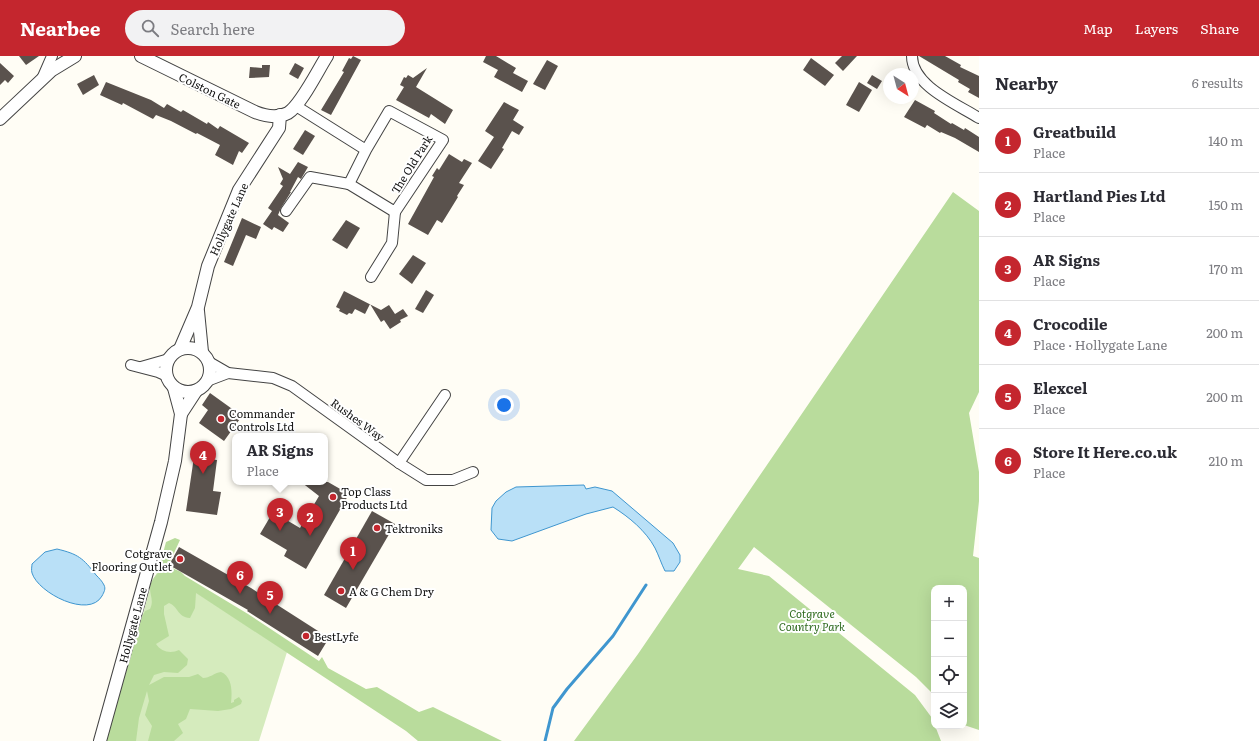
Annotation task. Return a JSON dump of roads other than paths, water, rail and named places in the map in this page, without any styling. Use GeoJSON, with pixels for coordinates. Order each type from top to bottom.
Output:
{"type":"FeatureCollection","features":[{"type":"Feature","properties":{"kind":"street"},"geometry":{"type":"LineString","coordinates":[[42,79],[52,56]]}},
{"type":"Feature","properties":{"kind":"street"},"geometry":{"type":"LineString","coordinates":[[0,119],[52,70],[75,56]]}},
{"type":"Feature","properties":{"kind":"street","name":"Colston Gate"},"geometry":{"type":"LineString","coordinates":[[141,56],[264,116],[280,115]]}},
{"type":"Feature","properties":{"kind":"street"},"geometry":{"type":"LineString","coordinates":[[280,115],[288,113],[296,106],[327,56]]}},
{"type":"Feature","properties":{"kind":"street"},"geometry":{"type":"LineString","coordinates":[[912,56],[912,63],[918,76],[928,86],[979,118]]}},
{"type":"Feature","properties":{"kind":"street"},"geometry":{"type":"LineString","coordinates":[[296,106],[366,150]]}},
{"type":"Feature","properties":{"kind":"street","name":"The Old Park"},"geometry":{"type":"LineString","coordinates":[[349,184],[366,150],[389,111],[443,140],[394,212]]}},
{"type":"Feature","properties":{"kind":"street","name":"Hollygate Lane"},"geometry":{"type":"LineString","coordinates":[[169,359],[180,349],[198,307],[208,266],[239,190],[278,128],[280,115]]}},
{"type":"Feature","properties":{"kind":"street"},"geometry":{"type":"LineString","coordinates":[[286,211],[310,177],[349,184],[394,212],[392,243],[371,277]]}},
{"type":"Feature","properties":{"kind":"street","name":"Hollygate Lane"},"geometry":{"type":"LineString","coordinates":[[181,414],[196,391],[207,381],[210,373],[205,357],[198,307]]}},
{"type":"Feature","properties":{"kind":"street"},"geometry":{"type":"LineString","coordinates":[[180,349],[191,348],[228,373]]}},
{"type":"Feature","properties":{"kind":"street"},"geometry":{"type":"LineString","coordinates":[[169,359],[166,367],[167,376],[136,366],[169,359]]}},
{"type":"Feature","properties":{"kind":"street"},"geometry":{"type":"LineString","coordinates":[[207,381],[228,373]]}},
{"type":"Feature","properties":{"kind":"street","name":"Rushes Way"},"geometry":{"type":"LineString","coordinates":[[228,373],[273,378],[292,386],[399,463],[426,480],[453,480],[473,472]]}},
{"type":"Feature","properties":{"kind":"street","name":"Hollygate Lane"},"geometry":{"type":"LineString","coordinates":[[100,741],[175,461],[181,414],[174,388],[167,376]]}},
{"type":"Feature","properties":{"kind":"street"},"geometry":{"type":"LineString","coordinates":[[174,388],[185,392],[196,391]]}},
{"type":"Feature","properties":{"kind":"street"},"geometry":{"type":"LineString","coordinates":[[399,463],[445,395]]}},
{"type":"Feature","properties":{"kind":"water"},"geometry":{"type":"Polygon","coordinates":[[[584,485],[586,489],[595,487],[612,491],[673,543],[680,555],[680,562],[674,571],[665,571],[655,548],[647,536],[631,520],[613,507],[586,514],[512,541],[498,539],[491,530],[492,508],[496,501],[506,492],[516,487],[584,485]]]}},
{"type":"Feature","properties":{"kind":"water"},"geometry":{"type":"Polygon","coordinates":[[[57,549],[80,558],[87,564],[105,586],[102,596],[96,602],[86,605],[64,601],[53,595],[36,581],[32,573],[32,564],[45,552],[57,549]]]}},
{"type":"Feature","properties":{"kind":"waterway"},"geometry":{"type":"LineString","coordinates":[[545,741],[553,708],[567,689],[613,636],[646,585]]}},
{"type":"Feature","properties":{"kind":"place","name":"Commander Controls Ltd"},"geometry":{"type":"Point","coordinates":[221,419]}},
{"type":"Feature","properties":{"kind":"place","name":"Crocodile"},"geometry":{"type":"Point","coordinates":[203,474]}},
{"type":"Feature","properties":{"kind":"place","name":"Top Class Products Ltd"},"geometry":{"type":"Point","coordinates":[333,497]}},
{"type":"Feature","properties":{"kind":"place","name":"Tektroniks"},"geometry":{"type":"Point","coordinates":[377,528]}},
{"type":"Feature","properties":{"kind":"place","name":"AR Signs"},"geometry":{"type":"Point","coordinates":[280,531]}},
{"type":"Feature","properties":{"kind":"place","name":"Hartland Pies Ltd"},"geometry":{"type":"Point","coordinates":[310,536]}},
{"type":"Feature","properties":{"kind":"place","name":"Cotgrave Flooring Outlet"},"geometry":{"type":"Point","coordinates":[180,559]}},
{"type":"Feature","properties":{"kind":"place","name":"Greatbuild"},"geometry":{"type":"Point","coordinates":[353,570]}},
{"type":"Feature","properties":{"kind":"place","name":"A & G Chem Dry"},"geometry":{"type":"Point","coordinates":[341,591]}},
{"type":"Feature","properties":{"kind":"place","name":"Store It Here.co.uk"},"geometry":{"type":"Point","coordinates":[240,594]}},
{"type":"Feature","properties":{"kind":"place","name":"Elexcel"},"geometry":{"type":"Point","coordinates":[270,614]}},
{"type":"Feature","properties":{"kind":"place","name":"BestLyfe"},"geometry":{"type":"Point","coordinates":[306,636]}},
{"type":"Feature","properties":{"kind":"park label","name":"Cotgrave Country Park"},"geometry":{"type":"Point","coordinates":[812,619]}}]}
